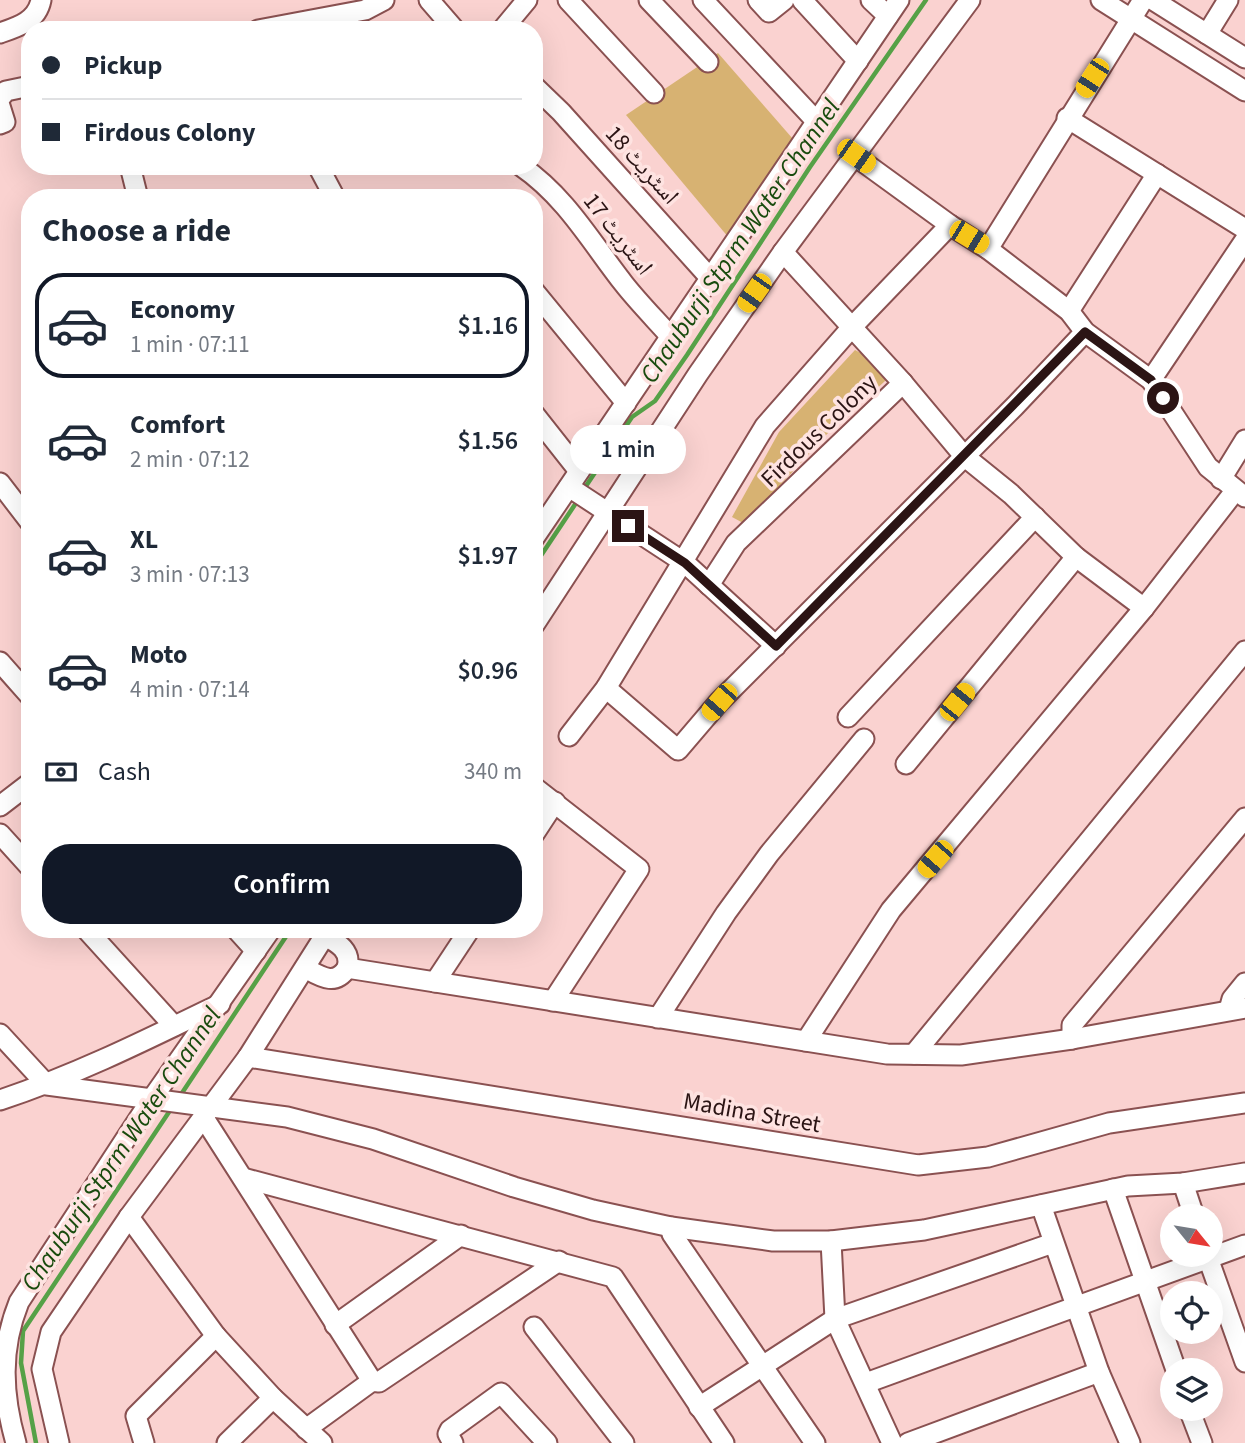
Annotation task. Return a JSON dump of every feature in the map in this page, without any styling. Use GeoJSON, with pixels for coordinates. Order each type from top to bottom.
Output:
{"type":"FeatureCollection","features":[{"type":"Feature","properties":{"kind":"street"},"geometry":{"type":"LineString","coordinates":[[26,21],[34,17],[41,0]]}},
{"type":"Feature","properties":{"kind":"street"},"geometry":{"type":"LineString","coordinates":[[306,21],[365,10],[384,0]]}},
{"type":"Feature","properties":{"kind":"street"},"geometry":{"type":"LineString","coordinates":[[510,21],[527,0]]}},
{"type":"Feature","properties":{"kind":"street"},"geometry":{"type":"LineString","coordinates":[[568,0],[654,93]]}},
{"type":"Feature","properties":{"kind":"street"},"geometry":{"type":"LineString","coordinates":[[649,0],[708,62]]}},
{"type":"Feature","properties":{"kind":"street"},"geometry":{"type":"LineString","coordinates":[[703,0],[817,121]]}},
{"type":"Feature","properties":{"kind":"street"},"geometry":{"type":"LineString","coordinates":[[758,0],[769,12],[784,0]]}},
{"type":"Feature","properties":{"kind":"street"},"geometry":{"type":"LineString","coordinates":[[802,0],[858,61]]}},
{"type":"Feature","properties":{"kind":"street"},"geometry":{"type":"LineString","coordinates":[[543,520],[575,484],[626,403],[894,8],[871,0]]}},
{"type":"Feature","properties":{"kind":"street"},"geometry":{"type":"LineString","coordinates":[[543,610],[604,510],[783,252],[970,0]]}},
{"type":"Feature","properties":{"kind":"street"},"geometry":{"type":"LineString","coordinates":[[1101,0],[1245,91]]}},
{"type":"Feature","properties":{"kind":"street"},"geometry":{"type":"LineString","coordinates":[[988,248],[1067,117],[1143,0]]}},
{"type":"Feature","properties":{"kind":"street"},"geometry":{"type":"LineString","coordinates":[[1153,0],[1245,58]]}},
{"type":"Feature","properties":{"kind":"street"},"geometry":{"type":"LineString","coordinates":[[1207,34],[1228,0]]}},
{"type":"Feature","properties":{"kind":"street"},"geometry":{"type":"LineString","coordinates":[[431,1],[448,21]]}},
{"type":"Feature","properties":{"kind":"street"},"geometry":{"type":"LineString","coordinates":[[0,33],[21,23]]}},
{"type":"Feature","properties":{"kind":"street"},"geometry":{"type":"LineString","coordinates":[[0,124],[5,122],[2,94],[21,89]]}},
{"type":"Feature","properties":{"kind":"street","name":"اسٹریٹ 18"},"geometry":{"type":"LineString","coordinates":[[543,95],[710,279]]}},
{"type":"Feature","properties":{"kind":"street"},"geometry":{"type":"LineString","coordinates":[[1067,117],[1245,229]]}},
{"type":"Feature","properties":{"kind":"street"},"geometry":{"type":"LineString","coordinates":[[856,156],[950,225],[988,248],[1069,311],[1085,332],[1151,380],[1208,467],[1234,489]]}},
{"type":"Feature","properties":{"kind":"street"},"geometry":{"type":"LineString","coordinates":[[1069,311],[1157,174]]}},
{"type":"Feature","properties":{"kind":"street","name":"اسٹریٹ 17"},"geometry":{"type":"LineString","coordinates":[[534,175],[571,212],[625,285],[671,337]]}},
{"type":"Feature","properties":{"kind":"street"},"geometry":{"type":"LineString","coordinates":[[569,736],[606,688],[685,563],[765,426],[852,327],[950,225]]}},
{"type":"Feature","properties":{"kind":"street"},"geometry":{"type":"LineString","coordinates":[[1151,380],[1245,240]]}},
{"type":"Feature","properties":{"kind":"street","name":"Firdous Colony"},"geometry":{"type":"LineString","coordinates":[[709,585],[736,543],[903,383],[783,252]]}},
{"type":"Feature","properties":{"kind":"street"},"geometry":{"type":"LineString","coordinates":[[543,302],[626,403]]}},
{"type":"Feature","properties":{"kind":"street"},"geometry":{"type":"LineString","coordinates":[[606,688],[678,750],[719,702],[1085,332]]}},
{"type":"Feature","properties":{"kind":"street"},"geometry":{"type":"LineString","coordinates":[[903,383],[964,456],[1035,517],[1076,557],[1144,608]]}},
{"type":"Feature","properties":{"kind":"street"},"geometry":{"type":"LineString","coordinates":[[543,429],[575,484],[604,510],[685,563],[776,646]]}},
{"type":"Feature","properties":{"kind":"street"},"geometry":{"type":"LineString","coordinates":[[806,1041],[891,910],[1144,608],[1234,489],[1245,440]]}},
{"type":"Feature","properties":{"kind":"street"},"geometry":{"type":"LineString","coordinates":[[0,482],[21,511]]}},
{"type":"Feature","properties":{"kind":"street"},"geometry":{"type":"LineString","coordinates":[[848,717],[1035,517]]}},
{"type":"Feature","properties":{"kind":"street"},"geometry":{"type":"LineString","coordinates":[[906,764],[1076,557]]}},
{"type":"Feature","properties":{"kind":"street"},"geometry":{"type":"LineString","coordinates":[[914,1054],[1245,652]]}},
{"type":"Feature","properties":{"kind":"street"},"geometry":{"type":"LineString","coordinates":[[0,662],[21,686]]}},
{"type":"Feature","properties":{"kind":"street"},"geometry":{"type":"LineString","coordinates":[[658,1018],[726,913],[769,855],[864,739]]}},
{"type":"Feature","properties":{"kind":"street"},"geometry":{"type":"LineString","coordinates":[[0,806],[21,790]]}},
{"type":"Feature","properties":{"kind":"street"},"geometry":{"type":"LineString","coordinates":[[543,794],[639,869],[553,1001]]}},
{"type":"Feature","properties":{"kind":"street"},"geometry":{"type":"LineString","coordinates":[[543,821],[555,803]]}},
{"type":"Feature","properties":{"kind":"street"},"geometry":{"type":"LineString","coordinates":[[1072,1039],[1073,1025],[1245,818]]}},
{"type":"Feature","properties":{"kind":"street"},"geometry":{"type":"LineString","coordinates":[[0,834],[21,857]]}},
{"type":"Feature","properties":{"kind":"street"},"geometry":{"type":"LineString","coordinates":[[94,938],[174,1026]]}},
{"type":"Feature","properties":{"kind":"street"},"geometry":{"type":"LineString","coordinates":[[244,938],[256,951]]}},
{"type":"Feature","properties":{"kind":"street"},"geometry":{"type":"LineString","coordinates":[[16,1443],[5,1390],[3,1357],[7,1326],[19,1302],[158,1101],[265,938]]}},
{"type":"Feature","properties":{"kind":"street"},"geometry":{"type":"LineString","coordinates":[[59,1443],[42,1369],[51,1332],[205,1110],[248,1057],[324,938]]}},
{"type":"Feature","properties":{"kind":"street"},"geometry":{"type":"LineString","coordinates":[[305,968],[328,980],[336,979],[347,968],[348,957],[332,938]]}},
{"type":"Feature","properties":{"kind":"street"},"geometry":{"type":"LineString","coordinates":[[435,982],[464,938]]}},
{"type":"Feature","properties":{"kind":"street"},"geometry":{"type":"LineString","coordinates":[[347,968],[887,1054],[961,1055],[1072,1039],[1237,1009],[1232,999],[1245,983]]}},
{"type":"Feature","properties":{"kind":"street"},"geometry":{"type":"LineString","coordinates":[[0,1100],[47,1085],[221,1003]]}},
{"type":"Feature","properties":{"kind":"street"},"geometry":{"type":"LineString","coordinates":[[0,1034],[47,1085],[205,1110],[287,1117],[373,1139],[514,1187],[671,1227],[773,1241],[831,1241],[924,1230],[1113,1189],[1183,1183],[1245,1173]]}},
{"type":"Feature","properties":{"kind":"street","name":"Madina Street"},"geometry":{"type":"LineString","coordinates":[[248,1057],[918,1165],[988,1157],[1109,1123],[1245,1103]]}},
{"type":"Feature","properties":{"kind":"street"},"geometry":{"type":"LineString","coordinates":[[205,1110],[243,1178],[372,1381]]}},
{"type":"Feature","properties":{"kind":"street"},"geometry":{"type":"LineString","coordinates":[[243,1178],[559,1261],[613,1278],[724,1443]]}},
{"type":"Feature","properties":{"kind":"street"},"geometry":{"type":"LineString","coordinates":[[1183,1183],[1190,1204]]}},
{"type":"Feature","properties":{"kind":"street"},"geometry":{"type":"LineString","coordinates":[[1113,1189],[1171,1358]]}},
{"type":"Feature","properties":{"kind":"street"},"geometry":{"type":"LineString","coordinates":[[1041,1205],[1099,1372],[1128,1442]]}},
{"type":"Feature","properties":{"kind":"street"},"geometry":{"type":"LineString","coordinates":[[129,1217],[216,1336],[273,1398],[322,1443]]}},
{"type":"Feature","properties":{"kind":"street"},"geometry":{"type":"LineString","coordinates":[[671,1227],[671,1234],[815,1443]]}},
{"type":"Feature","properties":{"kind":"street"},"geometry":{"type":"LineString","coordinates":[[335,1325],[461,1235]]}},
{"type":"Feature","properties":{"kind":"street"},"geometry":{"type":"LineString","coordinates":[[831,1241],[835,1319],[892,1442],[1099,1372]]}},
{"type":"Feature","properties":{"kind":"street"},"geometry":{"type":"LineString","coordinates":[[699,1407],[835,1319],[1053,1243]]}},
{"type":"Feature","properties":{"kind":"street"},"geometry":{"type":"LineString","coordinates":[[1223,1252],[1245,1245]]}},
{"type":"Feature","properties":{"kind":"street"},"geometry":{"type":"LineString","coordinates":[[306,1429],[372,1381],[379,1382],[559,1261]]}},
{"type":"Feature","properties":{"kind":"street"},"geometry":{"type":"LineString","coordinates":[[866,1383],[1179,1267]]}},
{"type":"Feature","properties":{"kind":"street"},"geometry":{"type":"LineString","coordinates":[[1212,1267],[1245,1362]]}},
{"type":"Feature","properties":{"kind":"street"},"geometry":{"type":"LineString","coordinates":[[534,1326],[624,1443]]}},
{"type":"Feature","properties":{"kind":"street"},"geometry":{"type":"LineString","coordinates":[[144,1443],[136,1416],[216,1336]]}},
{"type":"Feature","properties":{"kind":"street"},"geometry":{"type":"LineString","coordinates":[[453,1443],[448,1434],[450,1430],[502,1393],[547,1443]]}},
{"type":"Feature","properties":{"kind":"street"},"geometry":{"type":"LineString","coordinates":[[227,1443],[273,1398]]}},
{"type":"Feature","properties":{"kind":"street"},"geometry":{"type":"LineString","coordinates":[[1194,1421],[1202,1443]]}},
{"type":"Feature","properties":{"kind":"shaded area"},"geometry":{"type":"Polygon","coordinates":[[[718,53],[800,147],[734,244],[626,115],[718,53]]]}},
{"type":"Feature","properties":{"kind":"shaded area"},"geometry":{"type":"Polygon","coordinates":[[[855,350],[896,371],[827,434],[745,524],[732,517],[779,432],[855,350]]]}},
{"type":"Feature","properties":{"kind":"waterway","name":"Chauburji Stprm Water Channel"},"geometry":{"type":"LineString","coordinates":[[584,489],[632,417],[655,401],[810,167],[926,0]]}},
{"type":"Feature","properties":{"kind":"waterway","name":"Chauburji Stprm Water Channel"},"geometry":{"type":"LineString","coordinates":[[543,552],[578,500]]}},
{"type":"Feature","properties":{"kind":"waterway","name":"Chauburji Stprm Water Channel"},"geometry":{"type":"LineString","coordinates":[[180,1096],[285,938]]}},
{"type":"Feature","properties":{"kind":"waterway","name":"Chauburji Stprm Water Channel"},"geometry":{"type":"LineString","coordinates":[[36,1443],[21,1363],[23,1331],[171,1109]]}},
{"type":"Feature","properties":{"kind":"route"},"geometry":{"type":"LineString","coordinates":[[628,526],[685,563],[776,646],[1085,332],[1151,380],[1163,398]]}}]}
